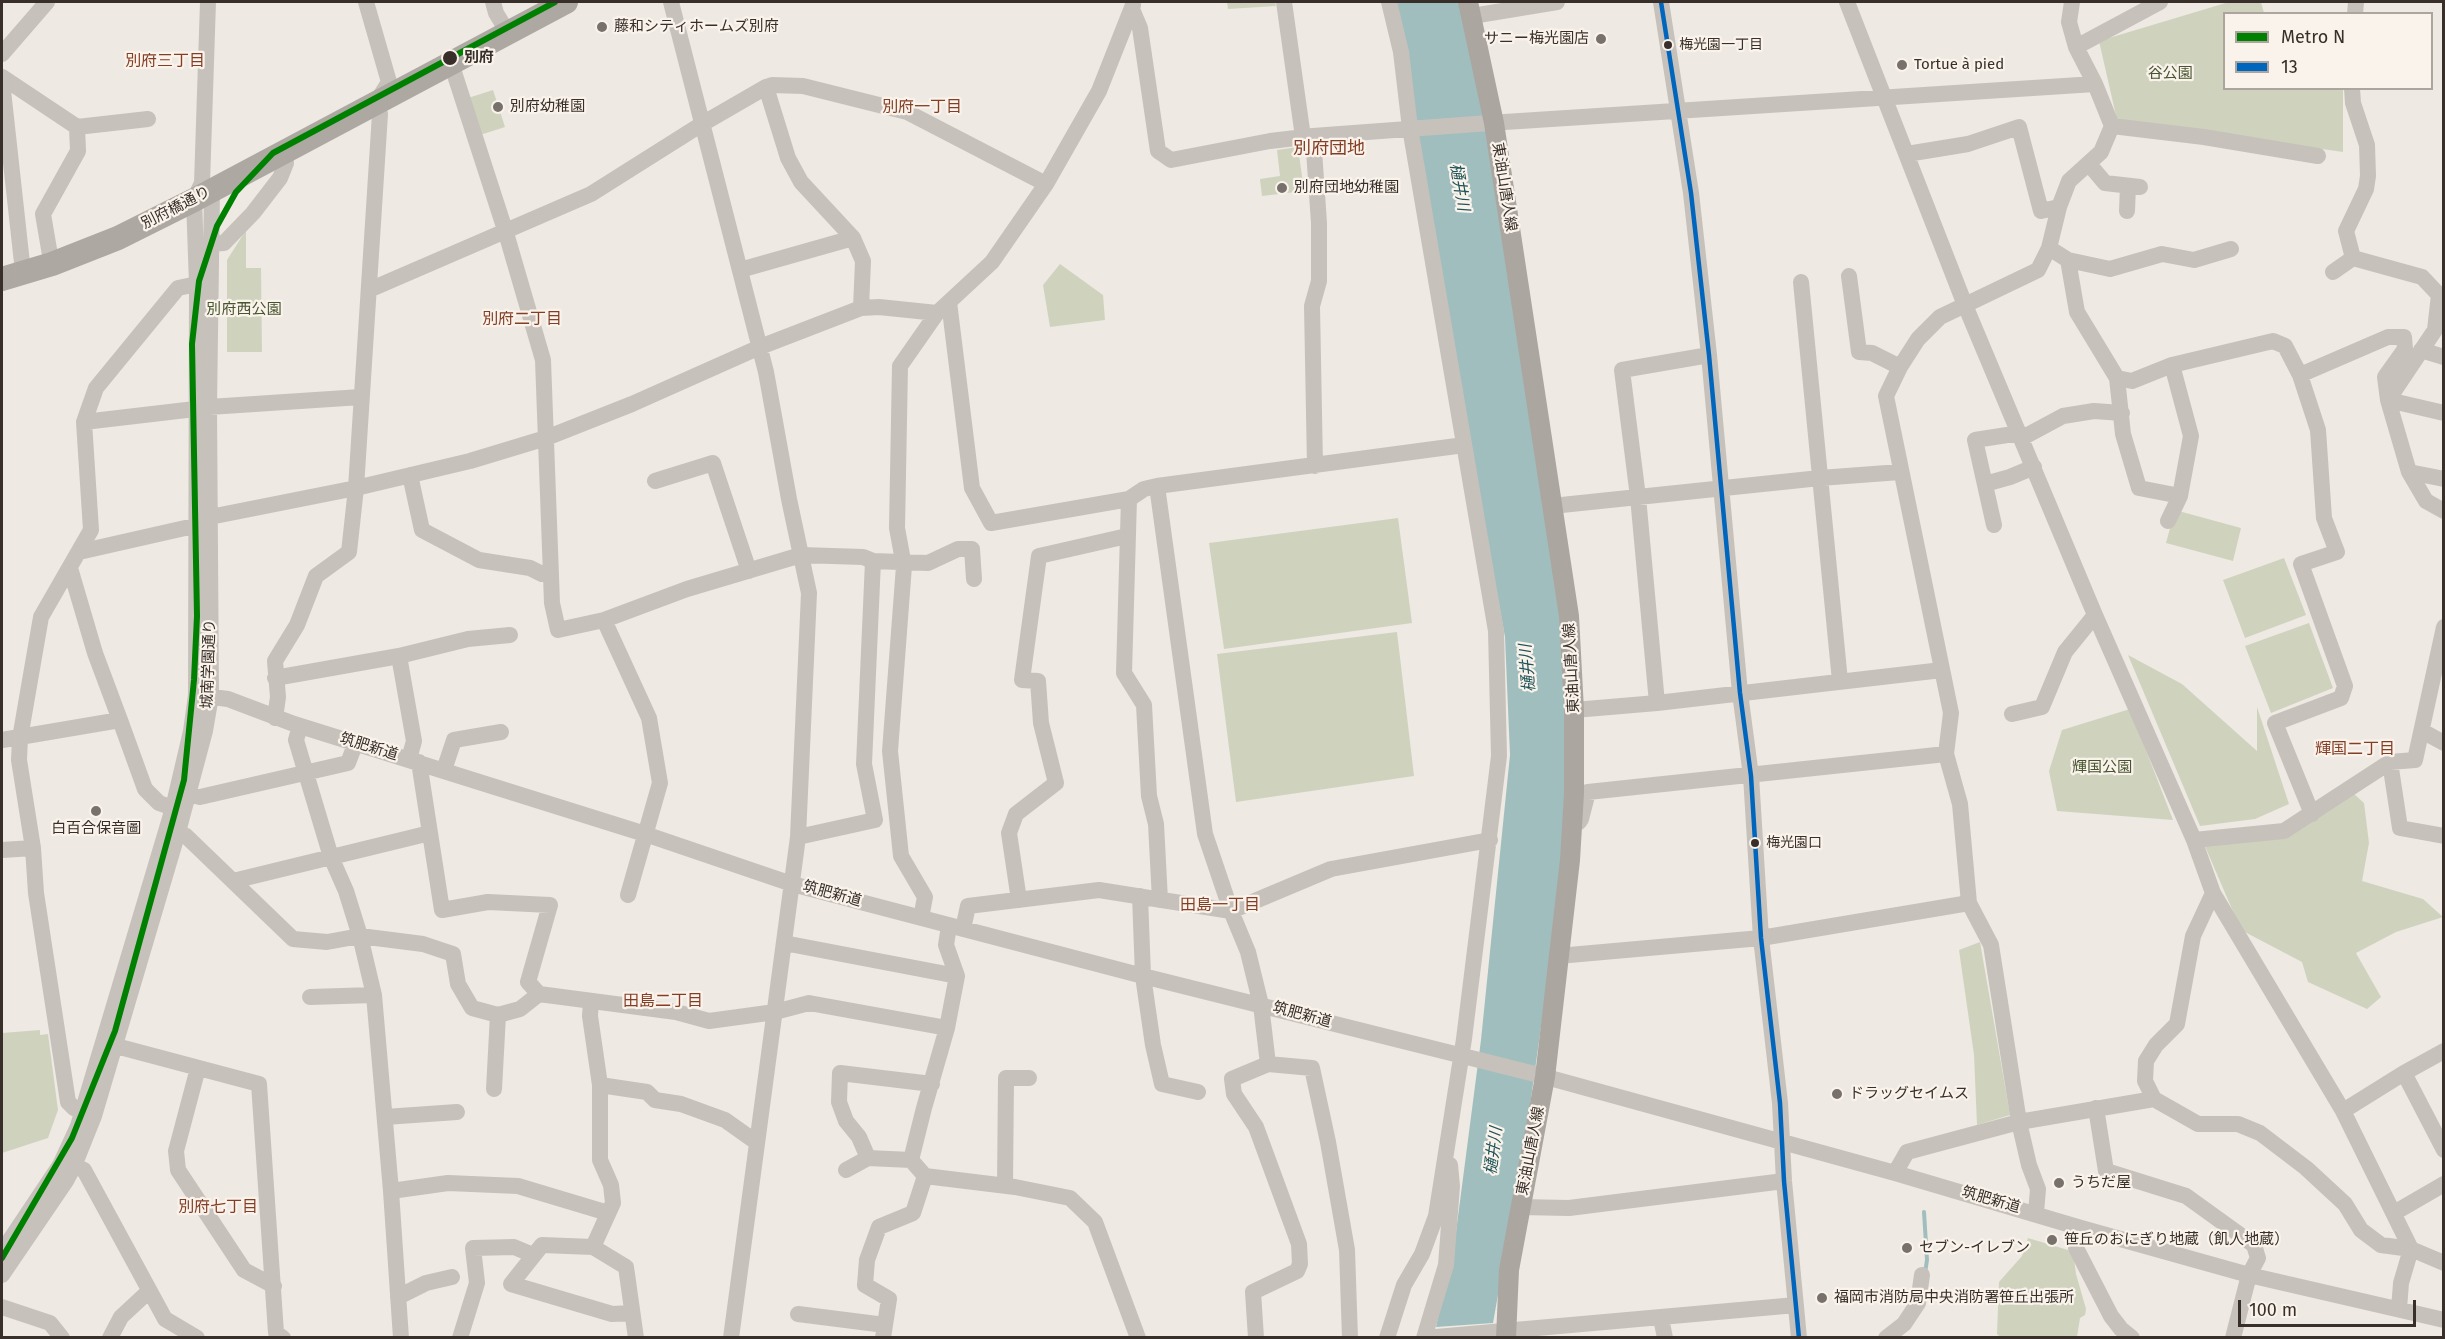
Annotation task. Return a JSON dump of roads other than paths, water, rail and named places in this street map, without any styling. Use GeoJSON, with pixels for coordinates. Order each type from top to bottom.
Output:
{"type":"FeatureCollection","features":[{"type":"Feature","properties":{"kind":"highway","name":"別府橋通り"},"geometry":{"type":"LineString","coordinates":[[2,279],[52,264],[107,242],[203,191],[389,82],[497,12],[542,2]]}},
{"type":"Feature","properties":{"kind":"highway","name":"別府橋通り"},"geometry":{"type":"LineString","coordinates":[[12,266],[50,255],[114,230],[203,191],[284,152],[566,2]]}},
{"type":"Feature","properties":{"kind":"main road","name":"東油山唐人線"},"geometry":{"type":"LineString","coordinates":[[1470,9],[1491,123],[1569,616],[1574,710],[1572,823],[1558,956],[1542,1076],[1509,1269],[1501,1334]]}},
{"type":"Feature","properties":{"kind":"street"},"geometry":{"type":"LineString","coordinates":[[2,54],[46,2]]}},
{"type":"Feature","properties":{"kind":"street"},"geometry":{"type":"LineString","coordinates":[[203,191],[208,2]]}},
{"type":"Feature","properties":{"kind":"street"},"geometry":{"type":"LineString","coordinates":[[275,717],[278,697],[275,661],[297,625],[316,576],[349,552],[356,488],[380,114],[376,103],[389,82],[366,2]]}},
{"type":"Feature","properties":{"kind":"street"},"geometry":{"type":"LineString","coordinates":[[670,2],[760,347],[809,593],[798,837],[731,1338]]}},
{"type":"Feature","properties":{"kind":"street"},"geometry":{"type":"LineString","coordinates":[[1284,2],[1308,137],[1319,223],[1319,281],[1312,306],[1315,466]]}},
{"type":"Feature","properties":{"kind":"street"},"geometry":{"type":"LineString","coordinates":[[1387,1338],[1404,1285],[1422,1254],[1436,1216],[1447,1142],[1469,1059],[1499,756],[1496,631],[1401,52],[1389,2]]}},
{"type":"Feature","properties":{"kind":"street"},"geometry":{"type":"LineString","coordinates":[[1470,9],[1557,2]]}},
{"type":"Feature","properties":{"kind":"street"},"geometry":{"type":"LineString","coordinates":[[1661,2],[1691,193],[1709,355],[1740,693],[1751,776],[1761,938],[1772,1017],[1799,1338]]}},
{"type":"Feature","properties":{"kind":"street"},"geometry":{"type":"LineString","coordinates":[[1847,2],[1965,306],[2095,615],[2194,840],[2213,893],[2343,1111],[2411,1249],[2401,1283],[2399,1308]]}},
{"type":"Feature","properties":{"kind":"street"},"geometry":{"type":"LineString","coordinates":[[2036,1213],[2038,1189],[2029,1165],[2019,1122],[1991,945],[1969,903],[1960,804],[1946,754],[1951,713],[1886,396],[1900,367],[1918,339],[1940,317],[2038,270],[2049,248],[2059,207],[2070,181],[2101,152],[2112,126],[2095,84],[2076,47],[2069,22],[2072,2]]}},
{"type":"Feature","properties":{"kind":"street"},"geometry":{"type":"LineString","coordinates":[[2076,47],[2160,2]]}},
{"type":"Feature","properties":{"kind":"street"},"geometry":{"type":"LineString","coordinates":[[1133,5],[1140,28],[1158,151],[1171,160],[1270,141],[1413,128],[2095,84]]}},
{"type":"Feature","properties":{"kind":"street"},"geometry":{"type":"LineString","coordinates":[[921,918],[925,897],[901,855],[890,751],[903,561],[897,528],[900,366],[943,307],[992,262],[1046,184],[1099,92],[1133,5]]}},
{"type":"Feature","properties":{"kind":"street"},"geometry":{"type":"LineString","coordinates":[[451,63],[506,233],[543,360],[552,603],[558,630],[604,620],[687,589],[801,555],[863,557],[873,561],[928,563],[958,549],[972,549],[974,579]]}},
{"type":"Feature","properties":{"kind":"street"},"geometry":{"type":"LineString","coordinates":[[2,79],[77,127],[148,119]]}},
{"type":"Feature","properties":{"kind":"street"},"geometry":{"type":"LineString","coordinates":[[2,79],[12,266]]}},
{"type":"Feature","properties":{"kind":"street"},"geometry":{"type":"LineString","coordinates":[[369,290],[506,233],[591,194],[702,124],[766,87],[803,86],[907,112],[1046,184]]}},
{"type":"Feature","properties":{"kind":"street"},"geometry":{"type":"LineString","coordinates":[[766,87],[788,158],[801,182],[853,238],[863,261],[861,308]]}},
{"type":"Feature","properties":{"kind":"street"},"geometry":{"type":"LineString","coordinates":[[2352,90],[2353,103],[2367,145],[2368,176],[2366,189],[2346,231],[2353,258]]}},
{"type":"Feature","properties":{"kind":"street"},"geometry":{"type":"LineString","coordinates":[[2112,126],[2204,137],[2318,156]]}},
{"type":"Feature","properties":{"kind":"street"},"geometry":{"type":"LineString","coordinates":[[50,255],[43,214],[78,152],[77,127]]}},
{"type":"Feature","properties":{"kind":"street"},"geometry":{"type":"LineString","coordinates":[[1907,154],[1968,144],[2019,128],[2041,212],[2059,207]]}},
{"type":"Feature","properties":{"kind":"street"},"geometry":{"type":"LineString","coordinates":[[210,243],[224,243],[253,213],[280,178],[286,163],[284,152]]}},
{"type":"Feature","properties":{"kind":"street"},"geometry":{"type":"LineString","coordinates":[[2089,164],[2105,183],[2134,186],[2127,211]]}},
{"type":"Feature","properties":{"kind":"street","name":"城南学園通り"},"geometry":{"type":"LineString","coordinates":[[202,408],[210,243],[203,191]]}},
{"type":"Feature","properties":{"kind":"street","name":"城南学園通り"},"geometry":{"type":"LineString","coordinates":[[2,1252],[60,1165],[88,1114],[116,1046],[205,731],[202,408],[197,284],[203,191]]}},
{"type":"Feature","properties":{"kind":"street"},"geometry":{"type":"LineString","coordinates":[[740,270],[853,238]]}},
{"type":"Feature","properties":{"kind":"street"},"geometry":{"type":"LineString","coordinates":[[2049,248],[2068,260],[2110,269],[2162,254],[2194,260],[2231,249]]}},
{"type":"Feature","properties":{"kind":"street"},"geometry":{"type":"LineString","coordinates":[[2333,272],[2353,258]]}},
{"type":"Feature","properties":{"kind":"street"},"geometry":{"type":"LineString","coordinates":[[2353,258],[2422,277],[2439,295],[2435,330],[2388,400]]}},
{"type":"Feature","properties":{"kind":"street"},"geometry":{"type":"LineString","coordinates":[[2068,260],[2077,312],[2117,378],[2123,434],[2139,488],[2180,496]]}},
{"type":"Feature","properties":{"kind":"street"},"geometry":{"type":"LineString","coordinates":[[1849,276],[1859,352],[1872,353],[1900,367]]}},
{"type":"Feature","properties":{"kind":"street"},"geometry":{"type":"LineString","coordinates":[[1801,282],[1840,681]]}},
{"type":"Feature","properties":{"kind":"street"},"geometry":{"type":"LineString","coordinates":[[88,1114],[74,1108],[68,1102],[36,893],[33,848],[19,760],[20,738],[41,617],[91,530],[84,422],[96,388],[178,288],[197,284]]}},
{"type":"Feature","properties":{"kind":"street"},"geometry":{"type":"LineString","coordinates":[[943,307],[972,488],[991,523],[1129,499],[1144,489],[1157,486],[1464,445]]}},
{"type":"Feature","properties":{"kind":"street"},"geometry":{"type":"LineString","coordinates":[[79,552],[470,461],[546,438],[632,404],[760,347],[861,308],[943,307]]}},
{"type":"Feature","properties":{"kind":"street"},"geometry":{"type":"LineString","coordinates":[[2300,375],[2388,337],[2404,337],[2405,349],[2385,377],[2388,400],[2409,472],[2426,501],[2444,511]]}},
{"type":"Feature","properties":{"kind":"street"},"geometry":{"type":"LineString","coordinates":[[2117,378],[2132,381],[2172,365],[2273,341],[2285,346],[2300,375],[2318,430],[2324,518],[2337,552],[2301,564],[2345,686],[2341,698],[2275,723],[2312,814]]}},
{"type":"Feature","properties":{"kind":"street"},"geometry":{"type":"LineString","coordinates":[[2421,350],[2444,357]]}},
{"type":"Feature","properties":{"kind":"street"},"geometry":{"type":"LineString","coordinates":[[1658,703],[1638,497],[1622,370],[1709,355]]}},
{"type":"Feature","properties":{"kind":"street"},"geometry":{"type":"LineString","coordinates":[[2168,521],[2180,496],[2192,436],[2172,365]]}},
{"type":"Feature","properties":{"kind":"street"},"geometry":{"type":"LineString","coordinates":[[84,422],[202,408],[361,397]]}},
{"type":"Feature","properties":{"kind":"street"},"geometry":{"type":"LineString","coordinates":[[2388,400],[2444,413]]}},
{"type":"Feature","properties":{"kind":"street"},"geometry":{"type":"LineString","coordinates":[[1994,525],[1975,440],[2021,435],[2063,416],[2094,411],[2122,413]]}},
{"type":"Feature","properties":{"kind":"street"},"geometry":{"type":"LineString","coordinates":[[655,481],[713,464],[748,571]]}},
{"type":"Feature","properties":{"kind":"street"},"geometry":{"type":"LineString","coordinates":[[1985,484],[2034,467]]}},
{"type":"Feature","properties":{"kind":"street"},"geometry":{"type":"LineString","coordinates":[[1552,506],[1820,478],[1900,472]]}},
{"type":"Feature","properties":{"kind":"street"},"geometry":{"type":"LineString","coordinates":[[2409,472],[2444,479]]}},
{"type":"Feature","properties":{"kind":"street"},"geometry":{"type":"LineString","coordinates":[[410,475],[422,530],[479,560],[530,568],[542,574],[551,574]]}},
{"type":"Feature","properties":{"kind":"street"},"geometry":{"type":"LineString","coordinates":[[1157,486],[1205,834],[1231,911],[1248,952],[1260,1005],[1268,1064]]}},
{"type":"Feature","properties":{"kind":"street"},"geometry":{"type":"LineString","coordinates":[[1129,499],[1124,673],[1143,705],[1149,796],[1156,824],[1160,900]]}},
{"type":"Feature","properties":{"kind":"street"},"geometry":{"type":"LineString","coordinates":[[1018,900],[1009,832],[1016,814],[1056,783],[1041,723],[1038,681],[1022,680],[1039,556],[1127,536]]}},
{"type":"Feature","properties":{"kind":"street"},"geometry":{"type":"LineString","coordinates":[[798,837],[875,820],[864,764],[873,561]]}},
{"type":"Feature","properties":{"kind":"street"},"geometry":{"type":"LineString","coordinates":[[69,568],[95,653],[145,789],[159,803],[173,808]]}},
{"type":"Feature","properties":{"kind":"street"},"geometry":{"type":"LineString","coordinates":[[2013,714],[2042,707],[2065,652],[2095,615]]}},
{"type":"Feature","properties":{"kind":"street"},"geometry":{"type":"LineString","coordinates":[[604,620],[649,718],[660,783],[628,895]]}},
{"type":"Feature","properties":{"kind":"street"},"geometry":{"type":"LineString","coordinates":[[2194,840],[2284,831],[2390,762],[2415,760],[2444,627]]}},
{"type":"Feature","properties":{"kind":"street"},"geometry":{"type":"LineString","coordinates":[[275,678],[399,656],[468,639],[510,635]]}},
{"type":"Feature","properties":{"kind":"street"},"geometry":{"type":"LineString","coordinates":[[399,656],[414,741],[414,760],[430,833],[442,910],[488,902],[550,905],[528,982],[539,993],[676,1012],[709,1021],[775,1012],[809,1003],[947,1028]]}},
{"type":"Feature","properties":{"kind":"street"},"geometry":{"type":"LineString","coordinates":[[1574,710],[1658,703],[1942,670]]}},
{"type":"Feature","properties":{"kind":"street","name":"城南学園通り"},"geometry":{"type":"LineString","coordinates":[[2,1275],[75,1166],[173,808],[191,731],[203,695]]}},
{"type":"Feature","properties":{"kind":"street","name":"筑肥新道"},"geometry":{"type":"LineString","coordinates":[[203,695],[228,699],[300,726],[645,834],[792,884],[1143,976],[1542,1076],[1895,1173],[2250,1275],[2444,1320]]}},
{"type":"Feature","properties":{"kind":"street"},"geometry":{"type":"LineString","coordinates":[[2,740],[120,720]]}},
{"type":"Feature","properties":{"kind":"street"},"geometry":{"type":"LineString","coordinates":[[300,726],[296,740],[331,857],[346,891],[360,936],[374,996],[401,1338]]}},
{"type":"Feature","properties":{"kind":"street"},"geometry":{"type":"LineString","coordinates":[[2422,731],[2444,743]]}},
{"type":"Feature","properties":{"kind":"street"},"geometry":{"type":"LineString","coordinates":[[444,770],[450,747],[454,741],[501,732]]}},
{"type":"Feature","properties":{"kind":"street"},"geometry":{"type":"LineString","coordinates":[[189,794],[200,797],[348,763],[356,742]]}},
{"type":"Feature","properties":{"kind":"street"},"geometry":{"type":"LineString","coordinates":[[1572,823],[1579,822],[1581,819],[1588,792],[1946,754]]}},
{"type":"Feature","properties":{"kind":"street"},"geometry":{"type":"LineString","coordinates":[[2390,762],[2400,828],[2444,836]]}},
{"type":"Feature","properties":{"kind":"street"},"geometry":{"type":"LineString","coordinates":[[178,832],[186,836],[293,939],[327,942],[360,936],[423,944],[453,954],[458,984],[472,1008],[498,1015],[520,1009],[539,993]]}},
{"type":"Feature","properties":{"kind":"street"},"geometry":{"type":"LineString","coordinates":[[233,881],[430,833]]}},
{"type":"Feature","properties":{"kind":"street"},"geometry":{"type":"LineString","coordinates":[[911,1160],[947,1028],[957,976],[946,945],[968,906],[1099,890],[1231,911],[1331,869],[1490,840]]}},
{"type":"Feature","properties":{"kind":"street"},"geometry":{"type":"LineString","coordinates":[[2,850],[33,848]]}},
{"type":"Feature","properties":{"kind":"street"},"geometry":{"type":"LineString","coordinates":[[2213,893],[2193,936],[2177,1024],[2156,1045],[2146,1061],[2145,1081],[2154,1099],[2198,1124],[2238,1124],[2260,1132],[2306,1168],[2345,1204],[2361,1230],[2381,1245],[2411,1249],[2444,1263]]}},
{"type":"Feature","properties":{"kind":"street"},"geometry":{"type":"LineString","coordinates":[[1140,897],[1143,976],[1153,1045],[1162,1084],[1198,1092]]}},
{"type":"Feature","properties":{"kind":"street"},"geometry":{"type":"LineString","coordinates":[[1558,956],[1761,938],[1969,903]]}},
{"type":"Feature","properties":{"kind":"street"},"geometry":{"type":"LineString","coordinates":[[784,943],[957,976]]}},
{"type":"Feature","properties":{"kind":"street"},"geometry":{"type":"LineString","coordinates":[[310,997],[374,996]]}},
{"type":"Feature","properties":{"kind":"street"},"geometry":{"type":"LineString","coordinates":[[591,1001],[590,1017],[600,1085],[600,1160],[611,1185],[613,1203],[593,1247]]}},
{"type":"Feature","properties":{"kind":"street"},"geometry":{"type":"LineString","coordinates":[[494,1089],[498,1015]]}},
{"type":"Feature","properties":{"kind":"street"},"geometry":{"type":"LineString","coordinates":[[116,1046],[259,1084],[276,1334],[283,1338]]}},
{"type":"Feature","properties":{"kind":"street"},"geometry":{"type":"LineString","coordinates":[[2343,1111],[2444,1051]]}},
{"type":"Feature","properties":{"kind":"street"},"geometry":{"type":"LineString","coordinates":[[1256,1338],[1253,1292],[1297,1271],[1300,1264],[1299,1244],[1260,1137],[1234,1094],[1232,1079],[1268,1064],[1312,1068],[1347,1250],[1350,1338]]}},
{"type":"Feature","properties":{"kind":"street"},"geometry":{"type":"LineString","coordinates":[[198,1068],[176,1151],[178,1170],[244,1270],[274,1286]]}},
{"type":"Feature","properties":{"kind":"street"},"geometry":{"type":"LineString","coordinates":[[868,1158],[859,1137],[846,1121],[838,1102],[840,1073],[932,1084]]}},
{"type":"Feature","properties":{"kind":"street"},"geometry":{"type":"LineString","coordinates":[[2404,1073],[2444,1150]]}},
{"type":"Feature","properties":{"kind":"street"},"geometry":{"type":"LineString","coordinates":[[1005,1186],[1006,1078],[1029,1078]]}},
{"type":"Feature","properties":{"kind":"street"},"geometry":{"type":"LineString","coordinates":[[600,1085],[647,1092],[655,1100],[681,1104],[725,1120],[756,1142]]}},
{"type":"Feature","properties":{"kind":"street"},"geometry":{"type":"LineString","coordinates":[[1895,1173],[1907,1152],[2019,1122],[2154,1099]]}},
{"type":"Feature","properties":{"kind":"street"},"geometry":{"type":"LineString","coordinates":[[2096,1108],[2106,1171],[2186,1196],[2254,1245],[2258,1258],[2250,1275],[2233,1338]]}},
{"type":"Feature","properties":{"kind":"street"},"geometry":{"type":"LineString","coordinates":[[385,1118],[457,1112]]}},
{"type":"Feature","properties":{"kind":"street"},"geometry":{"type":"LineString","coordinates":[[1447,1142],[1452,1186],[1450,1234],[1446,1265],[1427,1337],[1501,1334],[1796,1305]]}},
{"type":"Feature","properties":{"kind":"street"},"geometry":{"type":"LineString","coordinates":[[846,1170],[868,1158],[911,1160],[925,1176],[1005,1186],[1070,1198],[1095,1222],[1138,1338]]}},
{"type":"Feature","properties":{"kind":"street"},"geometry":{"type":"LineString","coordinates":[[75,1166],[84,1170],[165,1319],[197,1338]]}},
{"type":"Feature","properties":{"kind":"street"},"geometry":{"type":"LineString","coordinates":[[798,1314],[884,1331],[889,1299],[865,1285],[867,1260],[879,1227],[913,1213],[925,1176]]}},
{"type":"Feature","properties":{"kind":"street"},"geometry":{"type":"LineString","coordinates":[[1520,1207],[1569,1208],[1784,1181]]}},
{"type":"Feature","properties":{"kind":"street"},"geometry":{"type":"LineString","coordinates":[[391,1191],[448,1183],[518,1186],[608,1214]]}},
{"type":"Feature","properties":{"kind":"street"},"geometry":{"type":"LineString","coordinates":[[2394,1213],[2444,1184]]}},
{"type":"Feature","properties":{"kind":"street"},"geometry":{"type":"LineString","coordinates":[[2081,1228],[2076,1248],[2111,1316],[2132,1338]]}},
{"type":"Feature","properties":{"kind":"street"},"geometry":{"type":"LineString","coordinates":[[632,1313],[612,1314],[511,1284],[542,1245],[593,1247],[626,1267],[636,1338]]}},
{"type":"Feature","properties":{"kind":"street"},"geometry":{"type":"LineString","coordinates":[[460,1338],[477,1283],[473,1248],[514,1246],[533,1255]]}},
{"type":"Feature","properties":{"kind":"street"},"geometry":{"type":"LineString","coordinates":[[1886,1338],[1904,1324],[1918,1303],[1922,1275]]}},
{"type":"Feature","properties":{"kind":"street"},"geometry":{"type":"LineString","coordinates":[[398,1297],[426,1283],[452,1277]]}},
{"type":"Feature","properties":{"kind":"street"},"geometry":{"type":"LineString","coordinates":[[110,1338],[121,1317],[149,1292]]}},
{"type":"Feature","properties":{"kind":"street"},"geometry":{"type":"LineString","coordinates":[[2,1307],[50,1323],[62,1338]]}},
{"type":"Feature","properties":{"kind":"street"},"geometry":{"type":"LineString","coordinates":[[2110,1338],[2111,1316]]}},
{"type":"Feature","properties":{"kind":"street"},"geometry":{"type":"LineString","coordinates":[[1661,1318],[1665,1338]]}},
{"type":"Feature","properties":{"kind":"water","name":"樋井川"},"geometry":{"type":"Polygon","coordinates":[[[1395,2],[1461,2],[1484,101],[1566,659],[1566,805],[1557,911],[1525,1142],[1493,1323],[1436,1327],[1456,1232],[1481,1040],[1510,755],[1505,637],[1471,454],[1395,2]]]}},
{"type":"Feature","properties":{"kind":"waterway"},"geometry":{"type":"LineString","coordinates":[[1924,1212],[1927,1260],[1925,1273]]}},
{"type":"Feature","properties":{"kind":"metro line","name":"N"},"geometry":{"type":"LineString","coordinates":[[2,1258],[72,1138],[115,1031],[184,780],[194,680],[197,616],[192,344],[199,281],[217,226],[236,192],[273,153],[555,2]]}},
{"type":"Feature","properties":{"kind":"place","name":"藤和シティホームズ別府"},"geometry":{"type":"Point","coordinates":[602,27]}},
{"type":"Feature","properties":{"kind":"place","name":"サニー梅光園店"},"geometry":{"type":"Point","coordinates":[1601,39]}},
{"type":"Feature","properties":{"kind":"place","name":"梅光園一丁目"},"geometry":{"type":"Point","coordinates":[1668,45]}},
{"type":"Feature","properties":{"kind":"place","name":"別府"},"geometry":{"type":"Point","coordinates":[450,58]}},
{"type":"Feature","properties":{"kind":"place","name":"Tortue à pied"},"geometry":{"type":"Point","coordinates":[1902,65]}},
{"type":"Feature","properties":{"kind":"place","name":"別府幼稚園"},"geometry":{"type":"Point","coordinates":[498,107]}},
{"type":"Feature","properties":{"kind":"place","name":"別府団地幼稚園"},"geometry":{"type":"Point","coordinates":[1282,188]}},
{"type":"Feature","properties":{"kind":"place","name":"白百合保音圖"},"geometry":{"type":"Point","coordinates":[96,811]}},
{"type":"Feature","properties":{"kind":"place","name":"梅光園口"},"geometry":{"type":"Point","coordinates":[1755,843]}},
{"type":"Feature","properties":{"kind":"place","name":"ドラッグセイムス"},"geometry":{"type":"Point","coordinates":[1837,1094]}},
{"type":"Feature","properties":{"kind":"place","name":"うちだ屋"},"geometry":{"type":"Point","coordinates":[2059,1183]}},
{"type":"Feature","properties":{"kind":"place","name":"笹丘のおにぎり地蔵（飢人地蔵）"},"geometry":{"type":"Point","coordinates":[2052,1240]}},
{"type":"Feature","properties":{"kind":"place","name":"セブン-イレブン"},"geometry":{"type":"Point","coordinates":[1907,1248]}},
{"type":"Feature","properties":{"kind":"place","name":"福岡市消防局中央消防署笹丘出張所"},"geometry":{"type":"Point","coordinates":[1822,1298]}},
{"type":"Feature","properties":{"kind":"district","name":"別府三丁目"},"geometry":{"type":"Point","coordinates":[165,62]}},
{"type":"Feature","properties":{"kind":"district","name":"別府一丁目"},"geometry":{"type":"Point","coordinates":[922,108]}},
{"type":"Feature","properties":{"kind":"district","name":"別府団地"},"geometry":{"type":"Point","coordinates":[1329,149]}},
{"type":"Feature","properties":{"kind":"district","name":"別府二丁目"},"geometry":{"type":"Point","coordinates":[522,320]}},
{"type":"Feature","properties":{"kind":"district","name":"輝国二丁目"},"geometry":{"type":"Point","coordinates":[2355,750]}},
{"type":"Feature","properties":{"kind":"district","name":"田島一丁目"},"geometry":{"type":"Point","coordinates":[1220,906]}},
{"type":"Feature","properties":{"kind":"district","name":"田島二丁目"},"geometry":{"type":"Point","coordinates":[663,1002]}},
{"type":"Feature","properties":{"kind":"district","name":"別府七丁目"},"geometry":{"type":"Point","coordinates":[218,1208]}},
{"type":"Feature","properties":{"kind":"park label","name":"谷公園"},"geometry":{"type":"Point","coordinates":[2170,74]}},
{"type":"Feature","properties":{"kind":"park label","name":"別府西公園"},"geometry":{"type":"Point","coordinates":[244,310]}},
{"type":"Feature","properties":{"kind":"park label","name":"輝国公園"},"geometry":{"type":"Point","coordinates":[2102,768]}}]}
